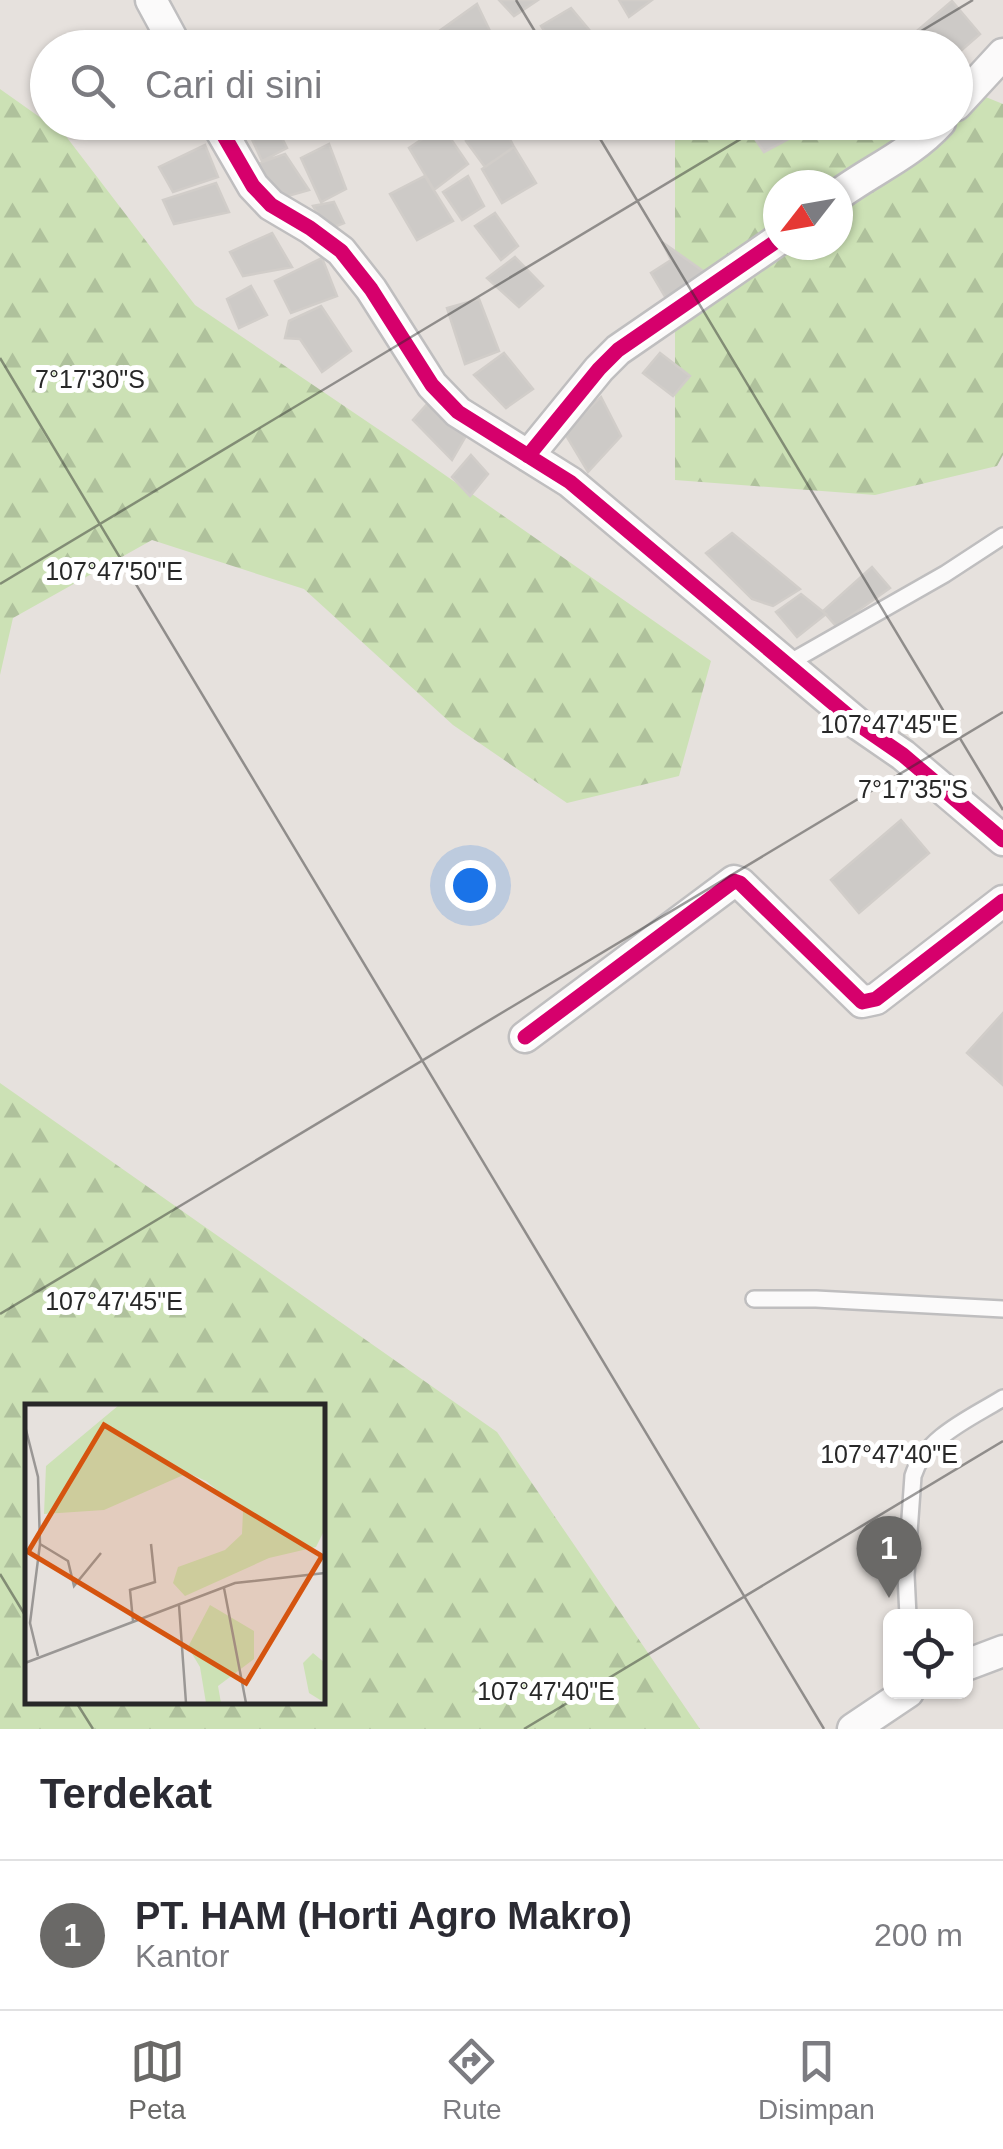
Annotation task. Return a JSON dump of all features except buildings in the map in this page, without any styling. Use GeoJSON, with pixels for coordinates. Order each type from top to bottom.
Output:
{"type":"FeatureCollection","features":[{"type":"Feature","properties":{"kind":"street"},"geometry":{"type":"LineString","coordinates":[[152,0],[168,30]]}},
{"type":"Feature","properties":{"kind":"street"},"geometry":{"type":"LineString","coordinates":[[973,87],[1003,54]]}},
{"type":"Feature","properties":{"kind":"street"},"geometry":{"type":"LineString","coordinates":[[226,140],[253,186],[271,205],[341,251],[371,289],[432,384],[458,412],[570,482],[1003,840]]}},
{"type":"Feature","properties":{"kind":"street"},"geometry":{"type":"LineString","coordinates":[[853,184],[921,140]]}},
{"type":"Feature","properties":{"kind":"street"},"geometry":{"type":"LineString","coordinates":[[528,456],[618,350],[763,250]]}},
{"type":"Feature","properties":{"kind":"street"},"geometry":{"type":"LineString","coordinates":[[525,1037],[734,880],[862,1002],[876,999],[1003,902]]}},
{"type":"Feature","properties":{"kind":"street"},"geometry":{"type":"LineString","coordinates":[[973,1662],[1003,1651]]}},
{"type":"Feature","properties":{"kind":"street"},"geometry":{"type":"LineString","coordinates":[[853,1729],[898,1699]]}},
{"type":"Feature","properties":{"kind":"lane"},"geometry":{"type":"LineString","coordinates":[[787,664],[945,574],[1003,536]]}},
{"type":"Feature","properties":{"kind":"lane"},"geometry":{"type":"LineString","coordinates":[[754,1299],[1003,1309]]}},
{"type":"Feature","properties":{"kind":"lane"},"geometry":{"type":"LineString","coordinates":[[908,1609],[906,1574],[918,1462],[935,1442],[1003,1398]]}},
{"type":"Feature","properties":{"kind":"green space"},"geometry":{"type":"Polygon","coordinates":[[[0,89],[30,110],[30,140],[69,140],[195,305],[711,661],[679,776],[567,803],[453,725],[304,589],[152,540],[13,618],[0,675],[0,89]]]}},
{"type":"Feature","properties":{"kind":"green space"},"geometry":{"type":"Polygon","coordinates":[[[973,92],[1003,104],[1003,455],[997,466],[875,495],[675,480],[675,140],[973,140],[973,92]]]}},
{"type":"Feature","properties":{"kind":"green space"},"geometry":{"type":"Polygon","coordinates":[[[0,1083],[497,1432],[700,1729],[0,1729],[0,1083]]]}},
{"type":"Feature","properties":{"kind":"cycle path"},"geometry":{"type":"LineString","coordinates":[[226,140],[253,186],[271,205],[341,251],[371,289],[432,385],[458,412],[570,482],[1003,840]]}},
{"type":"Feature","properties":{"kind":"cycle path"},"geometry":{"type":"LineString","coordinates":[[528,456],[618,350],[763,250]]}},
{"type":"Feature","properties":{"kind":"cycle path"},"geometry":{"type":"LineString","coordinates":[[525,1037],[734,881],[862,1002],[876,999],[1003,901]]}},
{"type":"Feature","properties":{"kind":"place","name":"PT. HAM (Horti Agro Makro)"},"geometry":{"type":"Point","coordinates":[889,1598]}}]}
